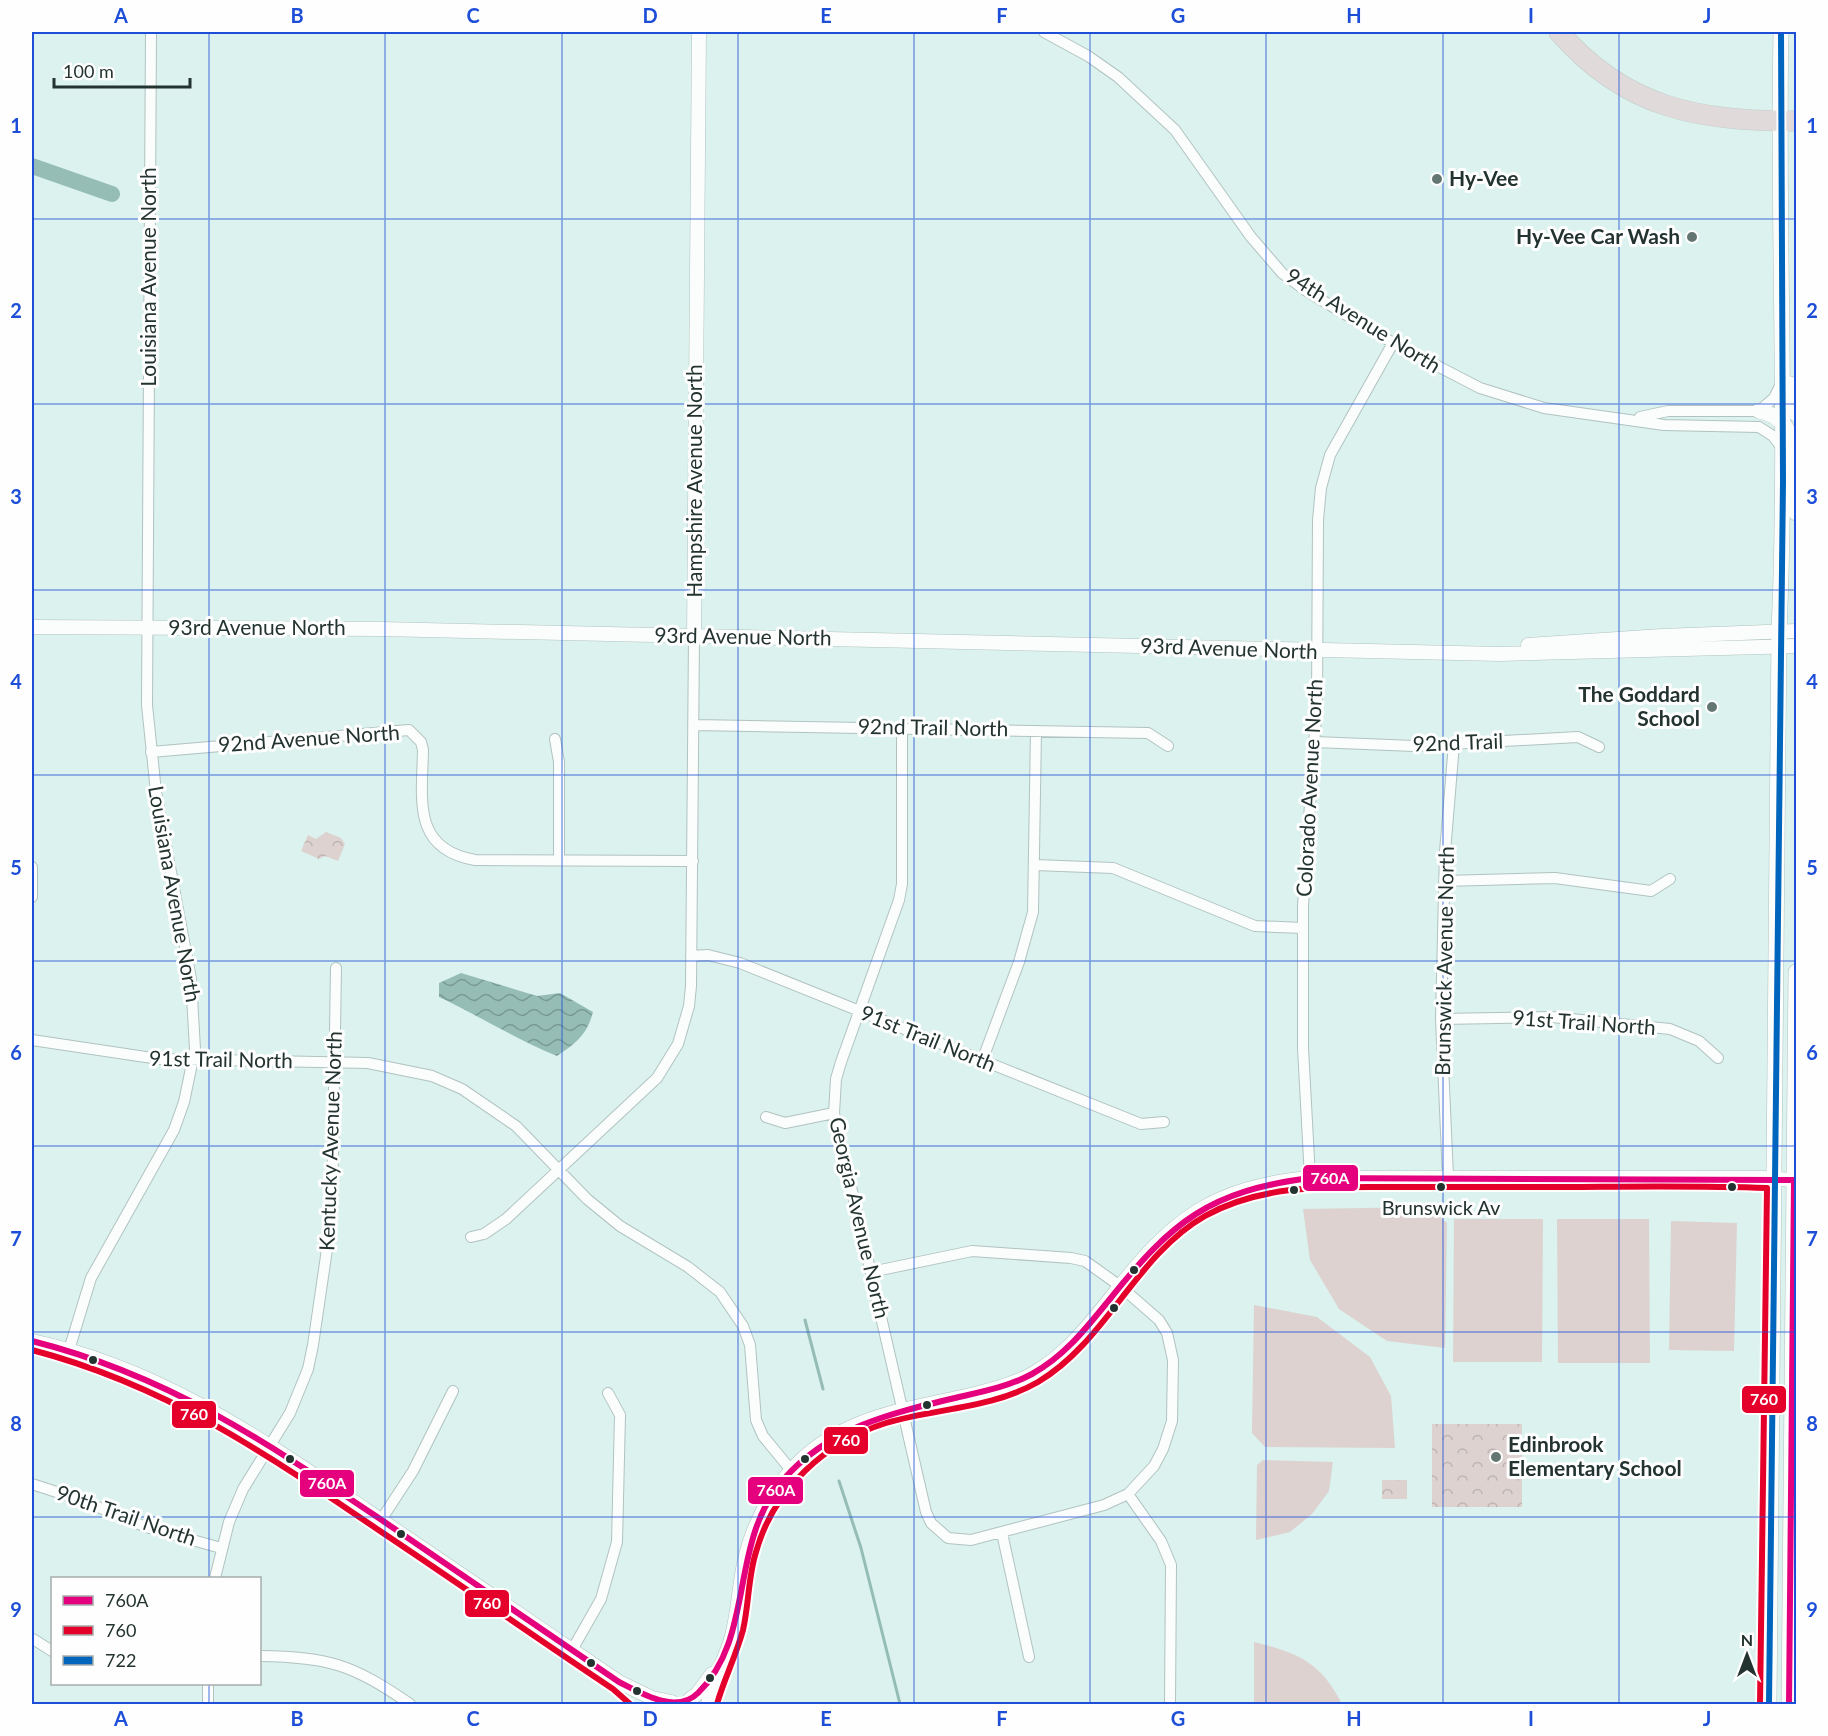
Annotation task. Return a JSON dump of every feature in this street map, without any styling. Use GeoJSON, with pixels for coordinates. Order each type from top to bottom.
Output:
{"type":"FeatureCollection","features":[{"type":"Feature","properties":{"kind":"highway"},"geometry":{"type":"LineString","coordinates":[[1559,32],[1581,56],[1601,73],[1653,102],[1701,116],[1788,121]]}},
{"type":"Feature","properties":{"kind":"main road"},"geometry":{"type":"LineString","coordinates":[[1781,32],[1788,121],[1779,223],[1782,382],[1789,417],[1793,494],[1797,513]]}},
{"type":"Feature","properties":{"kind":"main road"},"geometry":{"type":"LineString","coordinates":[[1769,1704],[1776,1179],[1779,638],[1783,542],[1782,448],[1789,417],[1791,392],[1788,307],[1779,223]]}},
{"type":"Feature","properties":{"kind":"main road"},"geometry":{"type":"LineString","coordinates":[[1759,411],[1789,417]]}},
{"type":"Feature","properties":{"kind":"main road"},"geometry":{"type":"LineString","coordinates":[[1789,1704],[1797,972]]}},
{"type":"Feature","properties":{"kind":"street","name":"Louisiana Avenue North"},"geometry":{"type":"LineString","coordinates":[[69,1350],[91,1278],[174,1130],[184,1102],[193,1060],[195,1019],[191,979],[156,792],[147,705],[151,32]]}},
{"type":"Feature","properties":{"kind":"street","name":"Hampshire Avenue North"},"geometry":{"type":"LineString","coordinates":[[471,1237],[484,1234],[506,1219],[642,1092],[668,1062],[678,1044],[689,1006],[693,861],[699,32]]}},
{"type":"Feature","properties":{"kind":"street","name":"94th Avenue North"},"geometry":{"type":"LineString","coordinates":[[1044,32],[1088,56],[1118,76],[1175,130],[1251,237],[1282,273],[1305,290],[1394,343],[1453,376],[1525,403],[1580,414],[1634,419],[1664,425],[1759,427],[1773,436],[1782,448]]}},
{"type":"Feature","properties":{"kind":"street","name":"Colorado Avenue North"},"geometry":{"type":"LineString","coordinates":[[1310,1178],[1302,1037],[1304,928],[1316,742],[1318,520],[1321,488],[1330,455],[1394,343]]}},
{"type":"Feature","properties":{"kind":"street"},"geometry":{"type":"LineString","coordinates":[[1759,411],[1774,398],[1782,382]]}},
{"type":"Feature","properties":{"kind":"street","name":"94th Avenue North"},"geometry":{"type":"LineString","coordinates":[[1634,419],[1668,411],[1759,411]]}},
{"type":"Feature","properties":{"kind":"street","name":"93rd Avenue North"},"geometry":{"type":"LineString","coordinates":[[32,627],[381,629],[694,637],[899,639],[1317,651],[1454,652],[1490,647],[1779,638],[1797,632]]}},
{"type":"Feature","properties":{"kind":"street","name":"93rd Avenue North"},"geometry":{"type":"LineString","coordinates":[[1779,638],[1797,646]]}},
{"type":"Feature","properties":{"kind":"street","name":"92nd Trail North"},"geometry":{"type":"LineString","coordinates":[[694,725],[1148,733],[1168,746]]}},
{"type":"Feature","properties":{"kind":"street","name":"Georgia Avenue North"},"geometry":{"type":"LineString","coordinates":[[902,727],[902,884],[894,916],[836,1079],[834,1113],[931,1523],[948,1538],[971,1540],[1002,1533]]}},
{"type":"Feature","properties":{"kind":"street","name":"92nd Avenue North"},"geometry":{"type":"LineString","coordinates":[[151,752],[409,730],[421,742],[424,818],[428,832],[448,852],[475,860],[693,861]]}},
{"type":"Feature","properties":{"kind":"street"},"geometry":{"type":"LineString","coordinates":[[982,1061],[1028,937],[1033,912],[1036,731]]}},
{"type":"Feature","properties":{"kind":"street","name":"92nd Trail"},"geometry":{"type":"LineString","coordinates":[[1316,742],[1454,744],[1578,737],[1599,747]]}},
{"type":"Feature","properties":{"kind":"street"},"geometry":{"type":"LineString","coordinates":[[555,738],[559,762],[559,860]]}},
{"type":"Feature","properties":{"kind":"street","name":"Brunswick Avenue North"},"geometry":{"type":"LineString","coordinates":[[1448,1177],[1441,1019],[1443,881],[1454,744]]}},
{"type":"Feature","properties":{"kind":"street"},"geometry":{"type":"LineString","coordinates":[[1035,865],[1113,868],[1255,926],[1304,928]]}},
{"type":"Feature","properties":{"kind":"street"},"geometry":{"type":"LineString","coordinates":[[32,867],[32,897]]}},
{"type":"Feature","properties":{"kind":"street"},"geometry":{"type":"LineString","coordinates":[[1443,881],[1554,878],[1651,891],[1671,879]]}},
{"type":"Feature","properties":{"kind":"street","name":"91st Trail North"},"geometry":{"type":"LineString","coordinates":[[691,956],[708,955],[740,963],[1141,1124],[1164,1122]]}},
{"type":"Feature","properties":{"kind":"street","name":"Kentucky Avenue North"},"geometry":{"type":"LineString","coordinates":[[214,1577],[221,1548],[243,1489],[290,1413],[300,1391],[313,1346],[332,1215],[336,968]]}},
{"type":"Feature","properties":{"kind":"street","name":"91st Trail North"},"geometry":{"type":"LineString","coordinates":[[1441,1019],[1552,1017],[1670,1029],[1699,1041],[1718,1058]]}},
{"type":"Feature","properties":{"kind":"street","name":"91st Trail North"},"geometry":{"type":"LineString","coordinates":[[32,1040],[129,1056],[193,1060],[336,1062],[400,1067],[432,1076],[462,1089],[516,1126],[559,1168]]}},
{"type":"Feature","properties":{"kind":"street"},"geometry":{"type":"LineString","coordinates":[[766,1117],[785,1123],[834,1113]]}},
{"type":"Feature","properties":{"kind":"street"},"geometry":{"type":"LineString","coordinates":[[559,1168],[587,1199],[620,1226],[696,1273],[720,1292],[743,1326],[750,1345],[756,1420],[763,1436],[791,1470]]}},
{"type":"Feature","properties":{"kind":"street"},"geometry":{"type":"LineString","coordinates":[[708,1704],[732,1635],[744,1566],[754,1530],[769,1500],[791,1470],[814,1449],[845,1429],[903,1410],[988,1391],[1032,1374],[1077,1340],[1165,1234],[1201,1208],[1261,1185],[1310,1178],[1796,1180]]}},
{"type":"Feature","properties":{"kind":"street"},"geometry":{"type":"LineString","coordinates":[[871,1272],[953,1254],[991,1251],[1085,1261],[1120,1286],[1159,1320],[1172,1346],[1173,1407],[1169,1435],[1155,1466],[1128,1494],[1090,1510],[1002,1533],[1029,1657]]}},
{"type":"Feature","properties":{"kind":"street"},"geometry":{"type":"LineString","coordinates":[[32,1341],[69,1350],[138,1373],[184,1394],[270,1445],[619,1682],[643,1704]]}},
{"type":"Feature","properties":{"kind":"street"},"geometry":{"type":"LineString","coordinates":[[381,1520],[413,1471],[453,1391]]}},
{"type":"Feature","properties":{"kind":"street"},"geometry":{"type":"LineString","coordinates":[[572,1650],[601,1599],[611,1571],[617,1542],[620,1415],[608,1393]]}},
{"type":"Feature","properties":{"kind":"street","name":"90th Trail North"},"geometry":{"type":"LineString","coordinates":[[32,1484],[81,1500],[146,1527],[221,1548]]}},
{"type":"Feature","properties":{"kind":"street"},"geometry":{"type":"LineString","coordinates":[[1128,1494],[1161,1541],[1171,1565],[1170,1704]]}},
{"type":"Feature","properties":{"kind":"street"},"geometry":{"type":"LineString","coordinates":[[33,1639],[51,1650]]}},
{"type":"Feature","properties":{"kind":"street"},"geometry":{"type":"LineString","coordinates":[[261,1656],[315,1658],[338,1664],[360,1673],[410,1704]]}},
{"type":"Feature","properties":{"kind":"street"},"geometry":{"type":"LineString","coordinates":[[619,1682],[652,1698],[671,1703],[693,1702],[722,1664]]}},
{"type":"Feature","properties":{"kind":"street"},"geometry":{"type":"LineString","coordinates":[[208,1685],[208,1704]]}},
{"type":"Feature","properties":{"kind":"green space"},"geometry":{"type":"Polygon","coordinates":[[[326,832],[341,838],[345,844],[338,861],[325,856],[319,859],[301,851],[308,835],[316,839],[326,832]]]}},
{"type":"Feature","properties":{"kind":"green space"},"geometry":{"type":"Polygon","coordinates":[[[1428,1207],[1447,1223],[1445,1348],[1387,1341],[1339,1309],[1310,1260],[1303,1209],[1428,1207]]]}},
{"type":"Feature","properties":{"kind":"green space"},"geometry":{"type":"Polygon","coordinates":[[[1454,1219],[1543,1219],[1542,1362],[1453,1362],[1454,1219]]]}},
{"type":"Feature","properties":{"kind":"green space"},"geometry":{"type":"Polygon","coordinates":[[[1557,1219],[1649,1219],[1650,1363],[1558,1363],[1557,1219]]]}},
{"type":"Feature","properties":{"kind":"green space"},"geometry":{"type":"Polygon","coordinates":[[[1671,1221],[1737,1223],[1734,1351],[1669,1350],[1671,1221]]]}},
{"type":"Feature","properties":{"kind":"green space"},"geometry":{"type":"Polygon","coordinates":[[[1254,1305],[1317,1317],[1370,1357],[1391,1396],[1395,1448],[1265,1447],[1252,1433],[1254,1305]]]}},
{"type":"Feature","properties":{"kind":"green space"},"geometry":{"type":"Polygon","coordinates":[[[1432,1424],[1522,1424],[1522,1507],[1432,1507],[1432,1424]]]}},
{"type":"Feature","properties":{"kind":"green space"},"geometry":{"type":"Polygon","coordinates":[[[1263,1460],[1333,1462],[1329,1491],[1312,1514],[1290,1532],[1256,1540],[1257,1465],[1263,1460]]]}},
{"type":"Feature","properties":{"kind":"green space"},"geometry":{"type":"Polygon","coordinates":[[[1382,1480],[1407,1480],[1407,1499],[1382,1499],[1382,1480]]]}},
{"type":"Feature","properties":{"kind":"green space"},"geometry":{"type":"Polygon","coordinates":[[[1254,1642],[1283,1650],[1307,1661],[1326,1678],[1342,1704],[1254,1704],[1254,1642]]]}},
{"type":"Feature","properties":{"kind":"water"},"geometry":{"type":"Polygon","coordinates":[[[461,973],[537,996],[560,993],[593,1012],[591,1020],[580,1038],[557,1056],[439,997],[439,983],[461,973]]]}},
{"type":"Feature","properties":{"kind":"waterway"},"geometry":{"type":"LineString","coordinates":[[32,166],[112,194]]}},
{"type":"Feature","properties":{"kind":"waterway"},"geometry":{"type":"LineString","coordinates":[[805,1320],[823,1389]]}},
{"type":"Feature","properties":{"kind":"waterway"},"geometry":{"type":"LineString","coordinates":[[839,1481],[861,1548],[900,1704]]}},
{"type":"Feature","properties":{"kind":"transit line","name":"722"},"geometry":{"type":"LineString","coordinates":[[1769,1704],[1783,481],[1781,32]]}},
{"type":"Feature","properties":{"kind":"transit line","name":"760A"},"geometry":{"type":"LineString","coordinates":[[32,1341],[130,1373],[217,1416],[301,1466],[619,1682],[659,1700],[679,1702],[698,1693],[716,1670],[728,1645],[747,1560],[766,1505],[783,1480],[801,1462],[820,1447],[862,1425],[907,1410],[1004,1386],[1023,1379],[1044,1367],[1075,1340],[1153,1249],[1174,1230],[1219,1201],[1245,1191],[1310,1178],[1794,1180],[1789,1704]]}},
{"type":"Feature","properties":{"kind":"transit line","name":"760"},"geometry":{"type":"LineString","coordinates":[[717,1704],[743,1630],[753,1561],[764,1529],[775,1508],[804,1471],[842,1442],[864,1431],[905,1418],[1001,1398],[1038,1382],[1062,1365],[1083,1344],[1159,1253],[1205,1216],[1249,1198],[1296,1189],[1680,1186],[1767,1188],[1760,1704]]}},
{"type":"Feature","properties":{"kind":"transit line","name":"760"},"geometry":{"type":"LineString","coordinates":[[32,1350],[127,1382],[171,1402],[256,1449],[613,1689],[630,1704]]}},
{"type":"Feature","properties":{"kind":"place","name":"Hy-Vee"},"geometry":{"type":"Point","coordinates":[1437,179]}},
{"type":"Feature","properties":{"kind":"place","name":"Hy-Vee Car Wash"},"geometry":{"type":"Point","coordinates":[1692,237]}},
{"type":"Feature","properties":{"kind":"place","name":"The Goddard School"},"geometry":{"type":"Point","coordinates":[1712,707]}},
{"type":"Feature","properties":{"kind":"place","name":"Brunswick Av"},"geometry":{"type":"Point","coordinates":[1441,1187]}},
{"type":"Feature","properties":{"kind":"place","name":"Edinbrook Elementary School"},"geometry":{"type":"Point","coordinates":[1496,1457]}}]}
